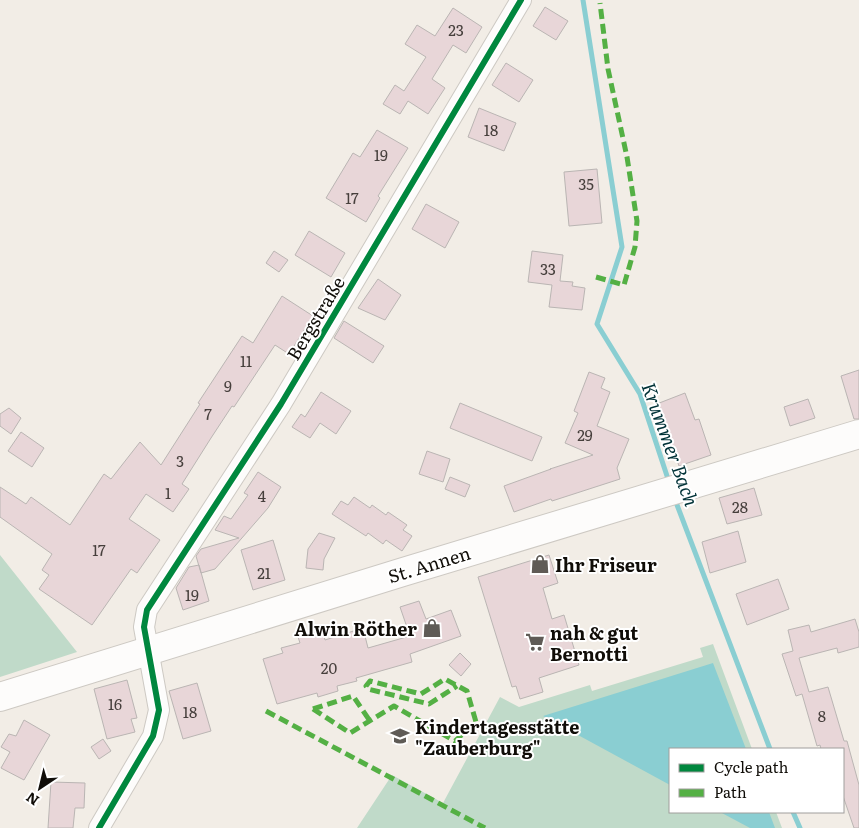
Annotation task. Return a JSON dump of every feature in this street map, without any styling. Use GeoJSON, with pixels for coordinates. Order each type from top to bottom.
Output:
{"type":"FeatureCollection","features":[{"type":"Feature","properties":{"kind":"main road","name":"St. Annen"},"geometry":{"type":"LineString","coordinates":[[0,697],[859,434]]}},
{"type":"Feature","properties":{"kind":"street","name":"Bergstraße"},"geometry":{"type":"LineString","coordinates":[[99,828],[153,736],[159,710],[144,627],[147,610],[281,404],[521,0]]}},
{"type":"Feature","properties":{"kind":"green space"},"geometry":{"type":"Polygon","coordinates":[[[0,555],[77,652],[0,677],[0,555]]]}},
{"type":"Feature","properties":{"kind":"green space"},"geometry":{"type":"Polygon","coordinates":[[[713,644],[752,748],[669,748],[669,813],[776,813],[782,828],[357,828],[392,775],[443,803],[500,697],[519,707],[590,685],[592,691],[703,657],[700,648],[713,644]]]}},
{"type":"Feature","properties":{"kind":"water"},"geometry":{"type":"Polygon","coordinates":[[[713,663],[746,748],[669,748],[669,784],[543,716],[713,663]]]}},
{"type":"Feature","properties":{"kind":"water"},"geometry":{"type":"Polygon","coordinates":[[[722,813],[769,813],[775,828],[750,828],[722,813]]]}},
{"type":"Feature","properties":{"kind":"building"},"geometry":{"type":"Polygon","coordinates":[[[545,7],[568,21],[556,40],[533,26],[545,7]]]}},
{"type":"Feature","properties":{"kind":"building"},"geometry":{"type":"Polygon","coordinates":[[[453,8],[482,27],[466,53],[453,45],[432,79],[445,88],[428,114],[408,101],[400,114],[383,104],[395,85],[404,91],[426,57],[405,44],[417,25],[435,36],[453,8]]]}},
{"type":"Feature","properties":{"kind":"building"},"geometry":{"type":"Polygon","coordinates":[[[506,63],[533,80],[519,102],[492,85],[506,63]]]}},
{"type":"Feature","properties":{"kind":"building"},"geometry":{"type":"Polygon","coordinates":[[[479,108],[516,123],[504,151],[468,137],[479,108]]]}},
{"type":"Feature","properties":{"kind":"building"},"geometry":{"type":"Polygon","coordinates":[[[377,130],[408,148],[378,196],[380,198],[366,222],[326,198],[353,153],[360,157],[377,130]]]}},
{"type":"Feature","properties":{"kind":"building"},"geometry":{"type":"Polygon","coordinates":[[[597,169],[602,223],[569,226],[564,172],[597,169]]]}},
{"type":"Feature","properties":{"kind":"building"},"geometry":{"type":"Polygon","coordinates":[[[426,204],[459,222],[445,248],[412,229],[426,204]]]}},
{"type":"Feature","properties":{"kind":"building"},"geometry":{"type":"Polygon","coordinates":[[[309,231],[345,253],[331,277],[295,255],[309,231]]]}},
{"type":"Feature","properties":{"kind":"building"},"geometry":{"type":"Polygon","coordinates":[[[274,251],[288,260],[279,272],[266,263],[274,251]]]}},
{"type":"Feature","properties":{"kind":"building"},"geometry":{"type":"Polygon","coordinates":[[[532,251],[563,255],[560,281],[573,282],[572,286],[585,288],[582,310],[549,307],[552,285],[528,282],[532,251]]]}},
{"type":"Feature","properties":{"kind":"building"},"geometry":{"type":"Polygon","coordinates":[[[378,279],[401,295],[385,320],[358,308],[378,279]]]}},
{"type":"Feature","properties":{"kind":"building"},"geometry":{"type":"Polygon","coordinates":[[[282,296],[313,316],[289,354],[275,345],[234,407],[232,406],[182,484],[189,489],[173,512],[146,494],[129,519],[160,540],[137,573],[131,569],[92,625],[39,589],[49,575],[42,570],[52,554],[0,517],[0,487],[26,504],[31,497],[70,525],[104,474],[111,479],[140,442],[161,465],[200,404],[198,403],[242,336],[253,343],[282,296]]]}},
{"type":"Feature","properties":{"kind":"building"},"geometry":{"type":"Polygon","coordinates":[[[344,321],[384,346],[373,363],[334,338],[344,321]]]}},
{"type":"Feature","properties":{"kind":"building"},"geometry":{"type":"Polygon","coordinates":[[[859,370],[859,419],[854,419],[841,376],[859,370]]]}},
{"type":"Feature","properties":{"kind":"building"},"geometry":{"type":"Polygon","coordinates":[[[589,372],[605,378],[601,388],[610,392],[597,426],[629,439],[617,468],[620,479],[514,512],[504,486],[593,455],[565,443],[578,413],[574,411],[589,372]]]}},
{"type":"Feature","properties":{"kind":"building"},"geometry":{"type":"Polygon","coordinates":[[[321,392],[351,411],[336,434],[320,423],[310,438],[292,427],[301,414],[305,417],[321,392]]]}},
{"type":"Feature","properties":{"kind":"building"},"geometry":{"type":"Polygon","coordinates":[[[685,393],[695,420],[699,419],[711,455],[679,466],[664,422],[655,425],[649,407],[685,393]]]}},
{"type":"Feature","properties":{"kind":"building"},"geometry":{"type":"Polygon","coordinates":[[[808,399],[815,418],[790,426],[784,407],[808,399]]]}},
{"type":"Feature","properties":{"kind":"building"},"geometry":{"type":"Polygon","coordinates":[[[460,403],[542,437],[532,461],[450,428],[460,403]]]}},
{"type":"Feature","properties":{"kind":"building"},"geometry":{"type":"Polygon","coordinates":[[[9,408],[21,418],[11,434],[0,426],[0,414],[9,408]]]}},
{"type":"Feature","properties":{"kind":"building"},"geometry":{"type":"Polygon","coordinates":[[[21,432],[44,448],[32,467],[8,451],[21,432]]]}},
{"type":"Feature","properties":{"kind":"building"},"geometry":{"type":"Polygon","coordinates":[[[427,451],[450,459],[443,482],[419,474],[427,451]]]}},
{"type":"Feature","properties":{"kind":"building"},"geometry":{"type":"Polygon","coordinates":[[[258,472],[281,487],[268,508],[215,569],[201,573],[196,556],[201,549],[239,538],[215,530],[224,516],[231,519],[248,495],[244,493],[258,472]]]}},
{"type":"Feature","properties":{"kind":"building"},"geometry":{"type":"Polygon","coordinates":[[[450,477],[470,485],[465,497],[445,489],[450,477]]]}},
{"type":"Feature","properties":{"kind":"building"},"geometry":{"type":"Polygon","coordinates":[[[754,488],[762,515],[727,524],[719,498],[754,488]]]}},
{"type":"Feature","properties":{"kind":"building"},"geometry":{"type":"Polygon","coordinates":[[[354,497],[370,508],[372,505],[386,515],[388,512],[407,525],[403,530],[412,536],[402,551],[386,540],[383,544],[368,533],[366,536],[332,514],[341,501],[348,505],[354,497]]]}},
{"type":"Feature","properties":{"kind":"building"},"geometry":{"type":"Polygon","coordinates":[[[738,531],[746,562],[710,573],[702,542],[738,531]]]}},
{"type":"Feature","properties":{"kind":"building"},"geometry":{"type":"Polygon","coordinates":[[[319,533],[335,538],[324,559],[323,570],[306,568],[308,549],[319,533]]]}},
{"type":"Feature","properties":{"kind":"building"},"geometry":{"type":"Polygon","coordinates":[[[273,540],[285,580],[253,590],[241,550],[273,540]]]}},
{"type":"Feature","properties":{"kind":"building","name":"nah & gut Bernotti"},"geometry":{"type":"Polygon","coordinates":[[[549,555],[558,583],[543,588],[552,619],[564,615],[579,665],[539,678],[543,692],[520,699],[516,686],[512,687],[478,577],[549,555]]]}},
{"type":"Feature","properties":{"kind":"building"},"geometry":{"type":"Polygon","coordinates":[[[199,565],[209,601],[183,610],[176,588],[189,567],[199,565]]]}},
{"type":"Feature","properties":{"kind":"building"},"geometry":{"type":"Polygon","coordinates":[[[778,579],[789,609],[747,625],[736,594],[778,579]]]}},
{"type":"Feature","properties":{"kind":"building"},"geometry":{"type":"Polygon","coordinates":[[[419,601],[426,619],[451,610],[461,636],[410,654],[412,662],[356,678],[357,681],[337,686],[338,691],[318,697],[317,693],[277,704],[263,659],[283,653],[281,648],[300,643],[298,637],[322,630],[325,640],[363,628],[368,648],[410,636],[400,607],[419,601]]]}},
{"type":"Feature","properties":{"kind":"building"},"geometry":{"type":"Polygon","coordinates":[[[855,619],[859,632],[859,647],[838,653],[837,648],[799,658],[809,692],[828,687],[844,741],[847,741],[859,785],[859,828],[854,828],[844,799],[844,748],[821,748],[820,745],[817,746],[802,694],[796,696],[782,654],[793,651],[788,630],[809,625],[811,632],[855,619]]]}},
{"type":"Feature","properties":{"kind":"building"},"geometry":{"type":"Polygon","coordinates":[[[460,653],[471,664],[461,676],[449,665],[460,653]]]}},
{"type":"Feature","properties":{"kind":"building"},"geometry":{"type":"Polygon","coordinates":[[[127,680],[137,718],[131,719],[135,732],[107,739],[94,689],[127,680]]]}},
{"type":"Feature","properties":{"kind":"building"},"geometry":{"type":"Polygon","coordinates":[[[197,683],[211,731],[183,739],[169,691],[197,683]]]}},
{"type":"Feature","properties":{"kind":"building"},"geometry":{"type":"Polygon","coordinates":[[[24,720],[50,735],[24,780],[1,768],[10,752],[1,747],[9,734],[16,736],[24,720]]]}},
{"type":"Feature","properties":{"kind":"building"},"geometry":{"type":"Polygon","coordinates":[[[103,739],[111,751],[99,759],[91,747],[103,739]]]}},
{"type":"Feature","properties":{"kind":"building"},"geometry":{"type":"Polygon","coordinates":[[[51,782],[85,783],[84,808],[75,808],[73,828],[48,828],[51,782]]]}},
{"type":"Feature","properties":{"kind":"waterway","name":"Krummer Bach"},"geometry":{"type":"LineString","coordinates":[[583,0],[622,247],[597,324],[640,394],[669,482]]}},
{"type":"Feature","properties":{"kind":"waterway","name":"Krummer Bach"},"geometry":{"type":"LineString","coordinates":[[674,497],[770,748]]}},
{"type":"Feature","properties":{"kind":"waterway","name":"Krummer Bach"},"geometry":{"type":"LineString","coordinates":[[793,813],[800,828]]}},
{"type":"Feature","properties":{"kind":"marked path"},"geometry":{"type":"LineString","coordinates":[[596,277],[624,285],[635,247],[637,221],[627,157],[608,69],[600,3]]}},
{"type":"Feature","properties":{"kind":"marked path"},"geometry":{"type":"LineString","coordinates":[[313,709],[350,733],[394,706],[455,741],[476,722],[467,691],[445,679],[421,694],[370,681],[366,686],[368,689],[429,704],[457,686]]}},
{"type":"Feature","properties":{"kind":"marked path"},"geometry":{"type":"LineString","coordinates":[[313,709],[353,696],[370,721]]}},
{"type":"Feature","properties":{"kind":"marked path"},"geometry":{"type":"LineString","coordinates":[[266,711],[485,828]]}},
{"type":"Feature","properties":{"kind":"cycle path"},"geometry":{"type":"LineString","coordinates":[[99,828],[153,736],[159,710],[144,627],[147,610],[281,404],[521,0]]}},
{"type":"Feature","properties":{"kind":"place","name":"Ihr Friseur"},"geometry":{"type":"Point","coordinates":[540,564]}},
{"type":"Feature","properties":{"kind":"place","name":"Alwin Röther"},"geometry":{"type":"Point","coordinates":[432,628]}},
{"type":"Feature","properties":{"kind":"place","name":"nah & gut Bernotti"},"geometry":{"type":"Point","coordinates":[535,642]}},
{"type":"Feature","properties":{"kind":"place","name":"Kindertagesstätte \"Zauberburg\""},"geometry":{"type":"Point","coordinates":[400,736]}}]}
